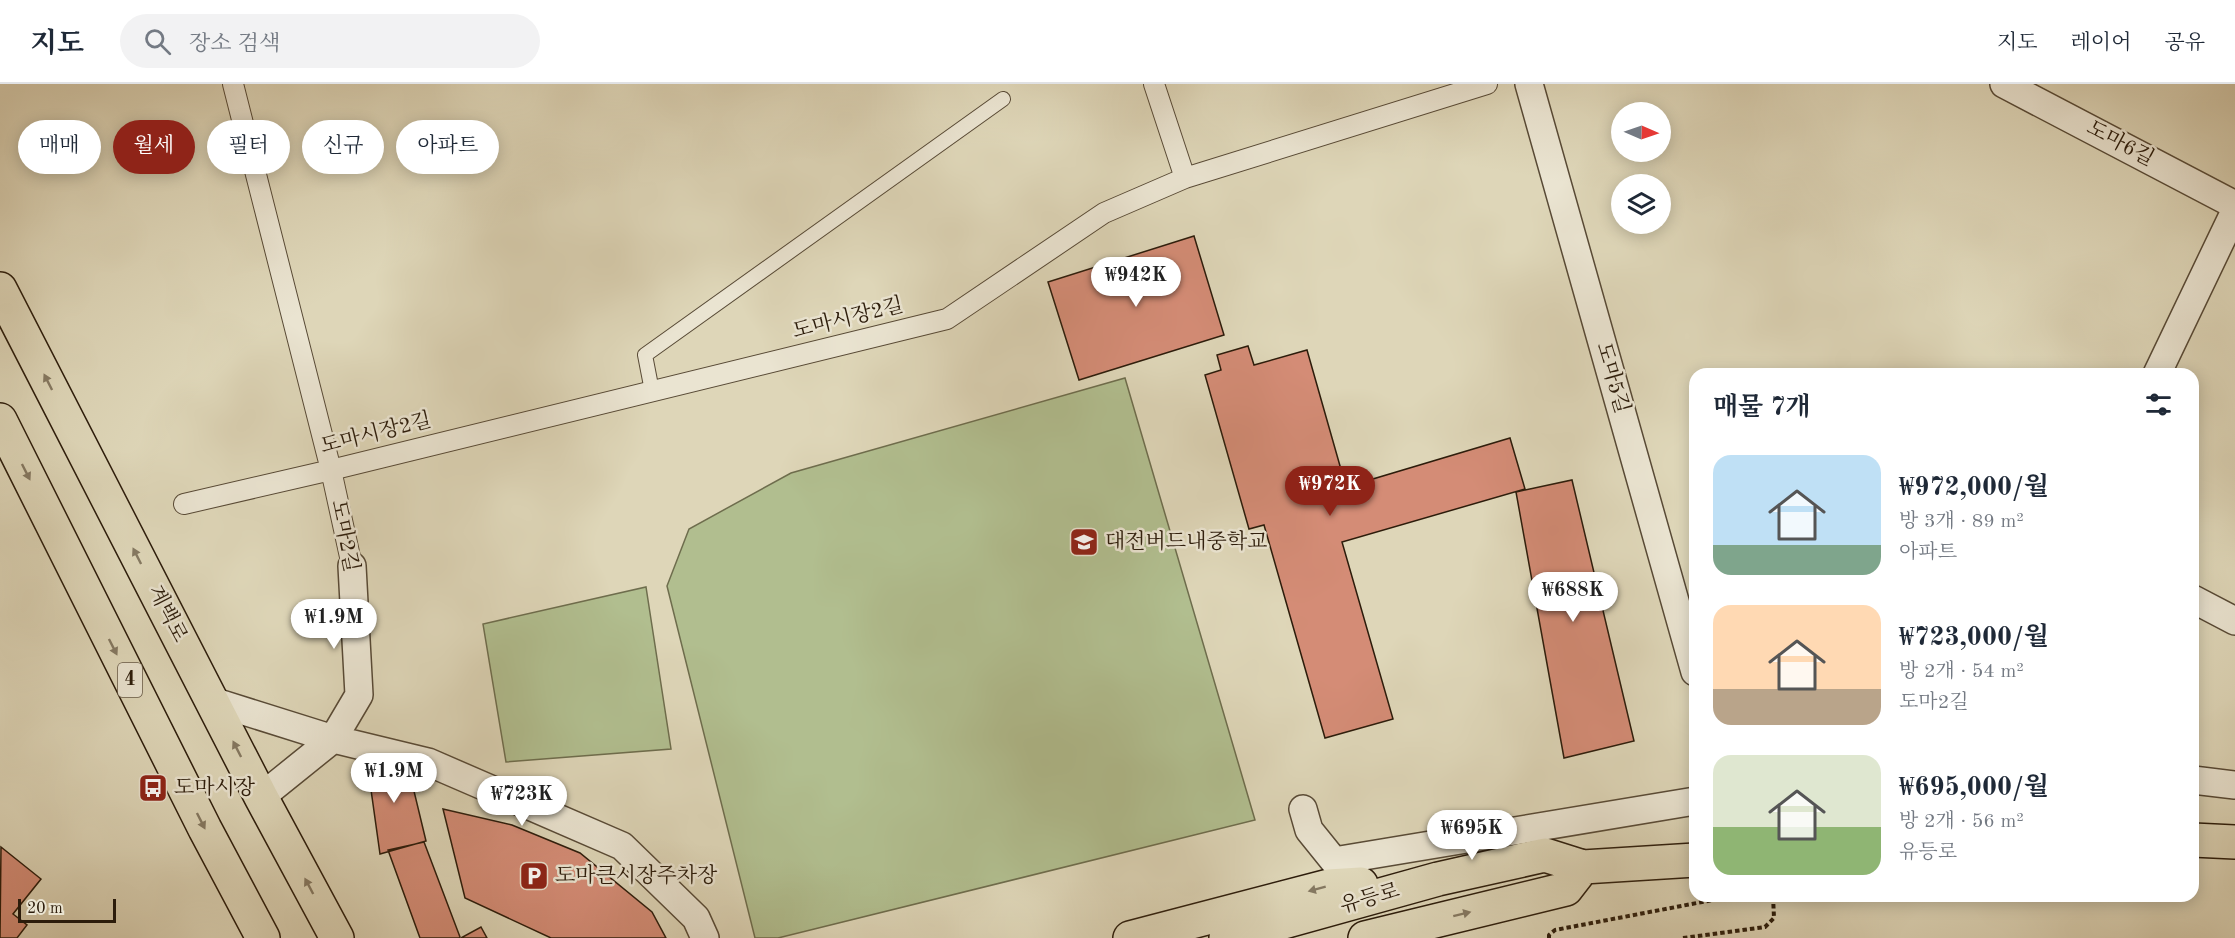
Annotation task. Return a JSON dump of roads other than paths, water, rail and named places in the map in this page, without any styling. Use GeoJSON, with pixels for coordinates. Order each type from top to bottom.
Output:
{"type":"FeatureCollection","features":[{"type":"Feature","properties":{"kind":"main road","name":"계백로"},"geometry":{"type":"LineString","coordinates":[[0,289],[261,797],[337,938]]}},
{"type":"Feature","properties":{"kind":"main road","name":"4"},"geometry":{"type":"LineString","coordinates":[[0,420],[205,829],[263,938]]}},
{"type":"Feature","properties":{"kind":"main road"},"geometry":{"type":"LineString","coordinates":[[2199,840],[2235,842]]}},
{"type":"Feature","properties":{"kind":"main road","name":"유등로"},"geometry":{"type":"LineString","coordinates":[[1226,938],[1438,879],[1545,855],[1583,867],[1689,860]]}},
{"type":"Feature","properties":{"kind":"main road","name":"유등로"},"geometry":{"type":"LineString","coordinates":[[1365,938],[1566,889],[1583,867]]}},
{"type":"Feature","properties":{"kind":"main road"},"geometry":{"type":"LineString","coordinates":[[1130,938],[1329,886],[1438,879]]}},
{"type":"Feature","properties":{"kind":"street","name":"도마2길"},"geometry":{"type":"LineString","coordinates":[[233,84],[331,470],[352,566],[359,695],[333,739]]}},
{"type":"Feature","properties":{"kind":"street"},"geometry":{"type":"LineString","coordinates":[[1154,84],[1185,178]]}},
{"type":"Feature","properties":{"kind":"street","name":"도마시장2길"},"geometry":{"type":"LineString","coordinates":[[184,504],[947,319],[1104,213],[1185,178],[1486,84]]}},
{"type":"Feature","properties":{"kind":"street","name":"도마5길"},"geometry":{"type":"LineString","coordinates":[[1529,84],[1689,647]]}},
{"type":"Feature","properties":{"kind":"street","name":"도마6길"},"geometry":{"type":"LineString","coordinates":[[2004,84],[2235,205]]}},
{"type":"Feature","properties":{"kind":"street"},"geometry":{"type":"LineString","coordinates":[[2160,368],[2235,211]]}},
{"type":"Feature","properties":{"kind":"street"},"geometry":{"type":"LineString","coordinates":[[2199,602],[2235,621]]}},
{"type":"Feature","properties":{"kind":"street"},"geometry":{"type":"LineString","coordinates":[[212,701],[333,739],[428,762],[622,846],[696,918],[705,938]]}},
{"type":"Feature","properties":{"kind":"street"},"geometry":{"type":"LineString","coordinates":[[261,797],[333,739]]}},
{"type":"Feature","properties":{"kind":"street"},"geometry":{"type":"LineString","coordinates":[[2199,781],[2235,784]]}},
{"type":"Feature","properties":{"kind":"street"},"geometry":{"type":"LineString","coordinates":[[1303,809],[1309,830],[1334,861],[1689,802]]}},
{"type":"Feature","properties":{"kind":"lane"},"geometry":{"type":"LineString","coordinates":[[652,391],[645,355],[1003,99]]}},
{"type":"Feature","properties":{"kind":"place","name":"대전버드내중학교"},"geometry":{"type":"Point","coordinates":[1084,542]}},
{"type":"Feature","properties":{"kind":"place","name":"도마시장"},"geometry":{"type":"Point","coordinates":[153,788]}},
{"type":"Feature","properties":{"kind":"place","name":"도마큰시장주차장"},"geometry":{"type":"Point","coordinates":[534,876]}}]}
